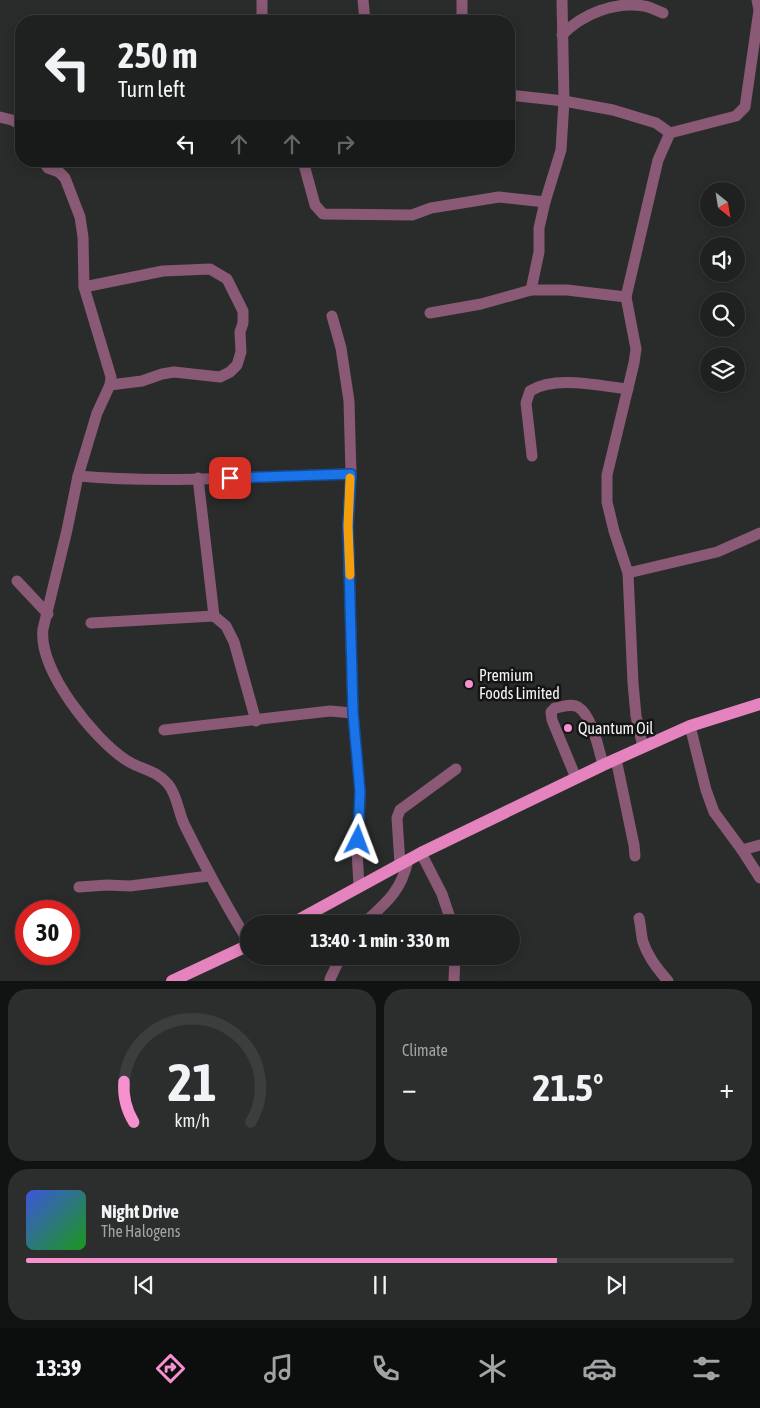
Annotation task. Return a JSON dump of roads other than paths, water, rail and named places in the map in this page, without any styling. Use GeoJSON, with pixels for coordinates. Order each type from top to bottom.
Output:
{"type":"FeatureCollection","features":[{"type":"Feature","properties":{"kind":"main road"},"geometry":{"type":"LineString","coordinates":[[307,915],[421,853],[603,765],[690,726],[760,704]]}},
{"type":"Feature","properties":{"kind":"main road"},"geometry":{"type":"LineString","coordinates":[[172,980],[240,948]]}},
{"type":"Feature","properties":{"kind":"street"},"geometry":{"type":"LineString","coordinates":[[262,0],[262,15]]}},
{"type":"Feature","properties":{"kind":"street"},"geometry":{"type":"LineString","coordinates":[[363,0],[364,15]]}},
{"type":"Feature","properties":{"kind":"street"},"geometry":{"type":"LineString","coordinates":[[462,0],[462,15]]}},
{"type":"Feature","properties":{"kind":"street"},"geometry":{"type":"LineString","coordinates":[[531,290],[539,252],[539,228],[561,150],[564,101],[562,0]]}},
{"type":"Feature","properties":{"kind":"street"},"geometry":{"type":"LineString","coordinates":[[515,96],[564,101],[613,110],[656,123],[670,133],[736,116],[745,107],[759,10],[757,0]]}},
{"type":"Feature","properties":{"kind":"street"},"geometry":{"type":"LineString","coordinates":[[562,35],[579,20],[597,11],[624,6],[644,6],[663,13]]}},
{"type":"Feature","properties":{"kind":"street"},"geometry":{"type":"LineString","coordinates":[[0,117],[15,122]]}},
{"type":"Feature","properties":{"kind":"street"},"geometry":{"type":"LineString","coordinates":[[644,747],[636,716],[628,573],[614,531],[607,502],[607,475],[636,348],[626,297],[658,160],[670,133]]}},
{"type":"Feature","properties":{"kind":"street"},"geometry":{"type":"LineString","coordinates":[[47,167],[59,172],[65,178],[80,217],[83,237],[84,287],[111,377],[110,385],[97,413],[78,476],[48,614],[43,629],[43,644],[66,696],[86,722],[126,760],[153,771],[170,786],[183,823],[209,876],[240,929]]}},
{"type":"Feature","properties":{"kind":"street"},"geometry":{"type":"LineString","coordinates":[[305,167],[315,205],[323,214],[412,215],[431,208],[499,197],[545,202]]}},
{"type":"Feature","properties":{"kind":"street"},"geometry":{"type":"LineString","coordinates":[[84,287],[163,271],[210,269],[227,279],[242,311],[241,352],[237,365],[230,372],[220,376],[174,372],[142,381],[110,385]]}},
{"type":"Feature","properties":{"kind":"street"},"geometry":{"type":"LineString","coordinates":[[430,313],[481,304],[531,290],[567,290],[626,297]]}},
{"type":"Feature","properties":{"kind":"street"},"geometry":{"type":"LineString","coordinates":[[332,316],[341,348],[349,401],[351,474],[348,526],[353,713],[360,791],[360,830],[357,851],[359,886]]}},
{"type":"Feature","properties":{"kind":"street"},"geometry":{"type":"LineString","coordinates":[[532,456],[526,403],[530,392],[544,384],[567,383],[628,389]]}},
{"type":"Feature","properties":{"kind":"street"},"geometry":{"type":"LineString","coordinates":[[78,476],[107,478],[198,478],[351,474]]}},
{"type":"Feature","properties":{"kind":"street"},"geometry":{"type":"LineString","coordinates":[[198,478],[214,616]]}},
{"type":"Feature","properties":{"kind":"street"},"geometry":{"type":"LineString","coordinates":[[628,573],[717,552],[760,533]]}},
{"type":"Feature","properties":{"kind":"street"},"geometry":{"type":"LineString","coordinates":[[18,581],[48,614]]}},
{"type":"Feature","properties":{"kind":"street"},"geometry":{"type":"LineString","coordinates":[[90,623],[214,616],[226,626],[234,642],[256,720]]}},
{"type":"Feature","properties":{"kind":"street"},"geometry":{"type":"LineString","coordinates":[[576,778],[552,720],[551,712],[554,708],[571,705],[579,707],[585,713],[591,725],[603,765]]}},
{"type":"Feature","properties":{"kind":"street"},"geometry":{"type":"LineString","coordinates":[[164,730],[330,711],[353,713]]}},
{"type":"Feature","properties":{"kind":"street"},"geometry":{"type":"LineString","coordinates":[[690,726],[706,790],[714,812],[760,878]]}},
{"type":"Feature","properties":{"kind":"street"},"geometry":{"type":"LineString","coordinates":[[616,759],[635,856]]}},
{"type":"Feature","properties":{"kind":"street"},"geometry":{"type":"LineString","coordinates":[[373,915],[390,899],[404,878],[404,862],[398,818],[400,810],[456,769]]}},
{"type":"Feature","properties":{"kind":"street"},"geometry":{"type":"LineString","coordinates":[[742,850],[760,845]]}},
{"type":"Feature","properties":{"kind":"street"},"geometry":{"type":"LineString","coordinates":[[421,853],[442,894],[449,915]]}},
{"type":"Feature","properties":{"kind":"street"},"geometry":{"type":"LineString","coordinates":[[79,888],[107,885],[130,886],[209,876]]}},
{"type":"Feature","properties":{"kind":"street"},"geometry":{"type":"LineString","coordinates":[[638,918],[648,953],[658,970],[668,980]]}},
{"type":"Feature","properties":{"kind":"street"},"geometry":{"type":"LineString","coordinates":[[330,979],[337,965]]}},
{"type":"Feature","properties":{"kind":"street"},"geometry":{"type":"LineString","coordinates":[[454,980],[455,965]]}},
{"type":"Feature","properties":{"kind":"place","name":"Premium Foods Limited"},"geometry":{"type":"Point","coordinates":[469,684]}},
{"type":"Feature","properties":{"kind":"place","name":"Quantum Oil"},"geometry":{"type":"Point","coordinates":[568,728]}}]}
